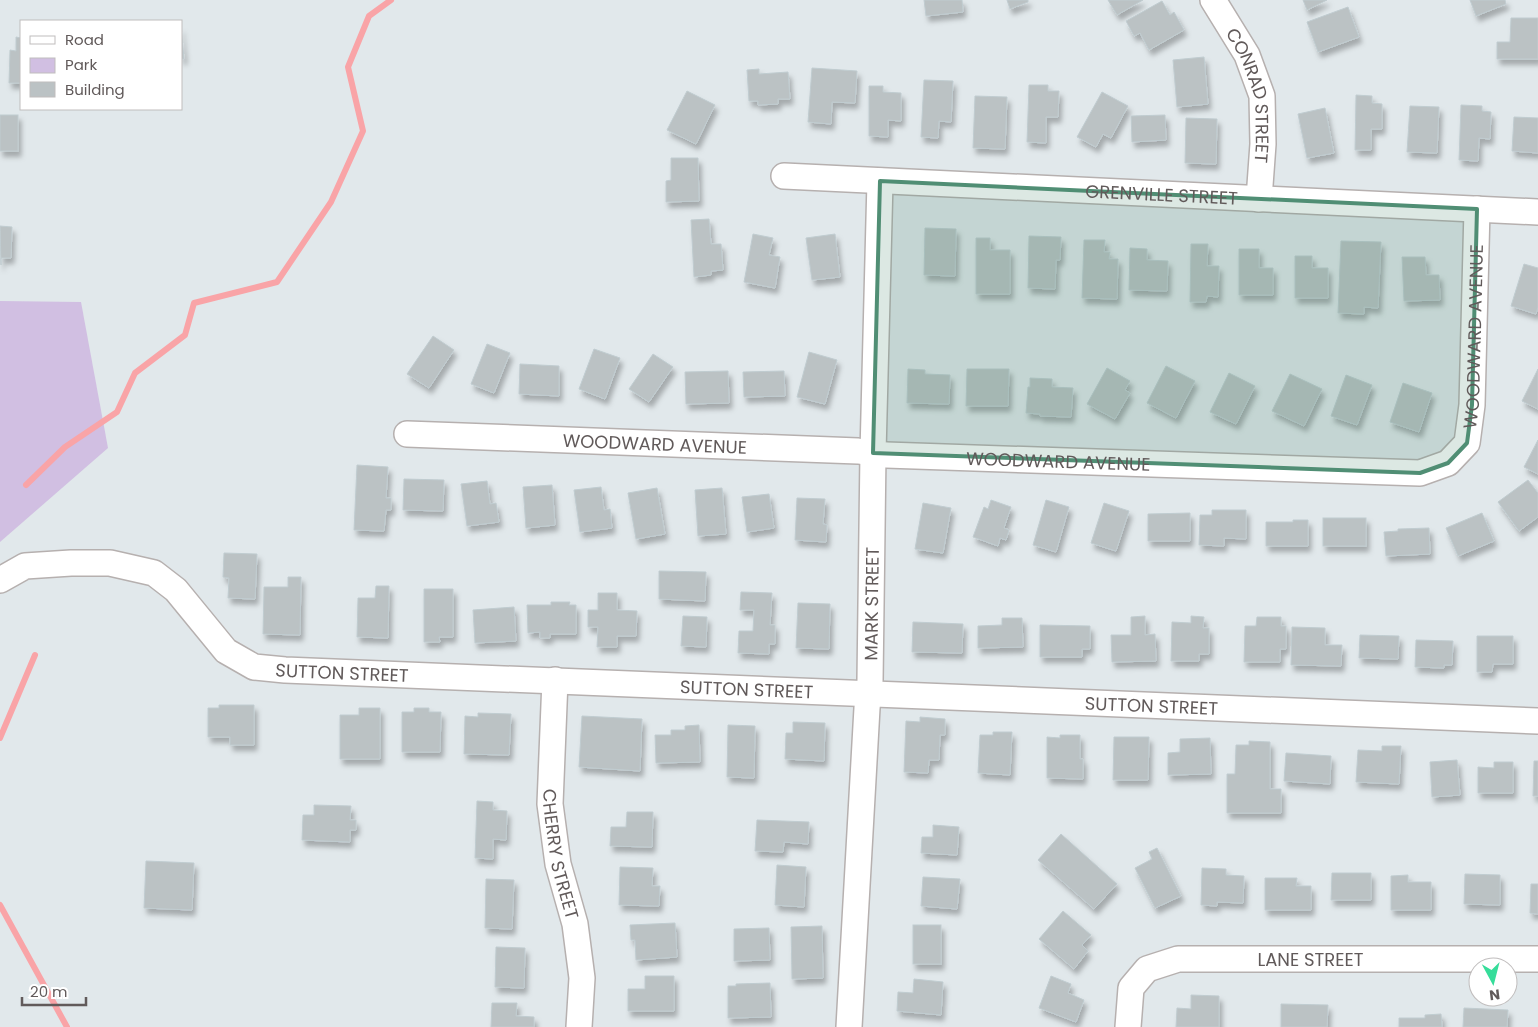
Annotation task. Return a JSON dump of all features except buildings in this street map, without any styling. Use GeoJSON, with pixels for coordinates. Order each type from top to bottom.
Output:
{"type":"FeatureCollection","features":[{"type":"Feature","properties":{"kind":"street","name":"CONRAD STREET"},"geometry":{"type":"LineString","coordinates":[[1213,0],[1247,55],[1262,96],[1259,199]]}},
{"type":"Feature","properties":{"kind":"street","name":"GRENVILLE STREET"},"geometry":{"type":"LineString","coordinates":[[784,176],[1538,212]]}},
{"type":"Feature","properties":{"kind":"street","name":"MARK STREET"},"geometry":{"type":"LineString","coordinates":[[849,1027],[870,680],[873,453],[880,181]]}},
{"type":"Feature","properties":{"kind":"street","name":"WOODWARD AVENUE"},"geometry":{"type":"LineString","coordinates":[[407,434],[873,453],[896,456],[1420,473],[1448,463],[1467,443],[1472,405],[1477,209]]}},
{"type":"Feature","properties":{"kind":"street","name":"SUTTON STREET"},"geometry":{"type":"LineString","coordinates":[[0,580],[24,566],[71,563],[110,563],[154,573],[176,590],[226,651],[254,667],[285,670],[1538,721]]}},
{"type":"Feature","properties":{"kind":"street","name":"CHERRY STREET"},"geometry":{"type":"LineString","coordinates":[[555,680],[550,804],[558,864],[575,924],[582,978],[579,1027]]}},
{"type":"Feature","properties":{"kind":"street","name":"LANE STREET"},"geometry":{"type":"LineString","coordinates":[[1128,1027],[1131,988],[1147,969],[1178,959],[1538,959]]}},
{"type":"Feature","properties":{"kind":"highlighted area"},"geometry":{"type":"Polygon","coordinates":[[[880,181],[1477,209],[1472,405],[1467,443],[1448,463],[1420,473],[873,453],[880,181]]]}},
{"type":"Feature","properties":{"kind":"green space"},"geometry":{"type":"Polygon","coordinates":[[[0,301],[81,302],[108,448],[0,542],[0,301]]]}},
{"type":"Feature","properties":{"kind":"waterway"},"geometry":{"type":"LineString","coordinates":[[26,485],[65,447],[117,412],[135,373],[185,335],[194,303],[277,282],[331,202],[363,131],[348,67],[369,16],[391,0]]}},
{"type":"Feature","properties":{"kind":"waterway"},"geometry":{"type":"LineString","coordinates":[[0,738],[35,655]]}},
{"type":"Feature","properties":{"kind":"waterway"},"geometry":{"type":"LineString","coordinates":[[0,905],[67,1027]]}}]}
